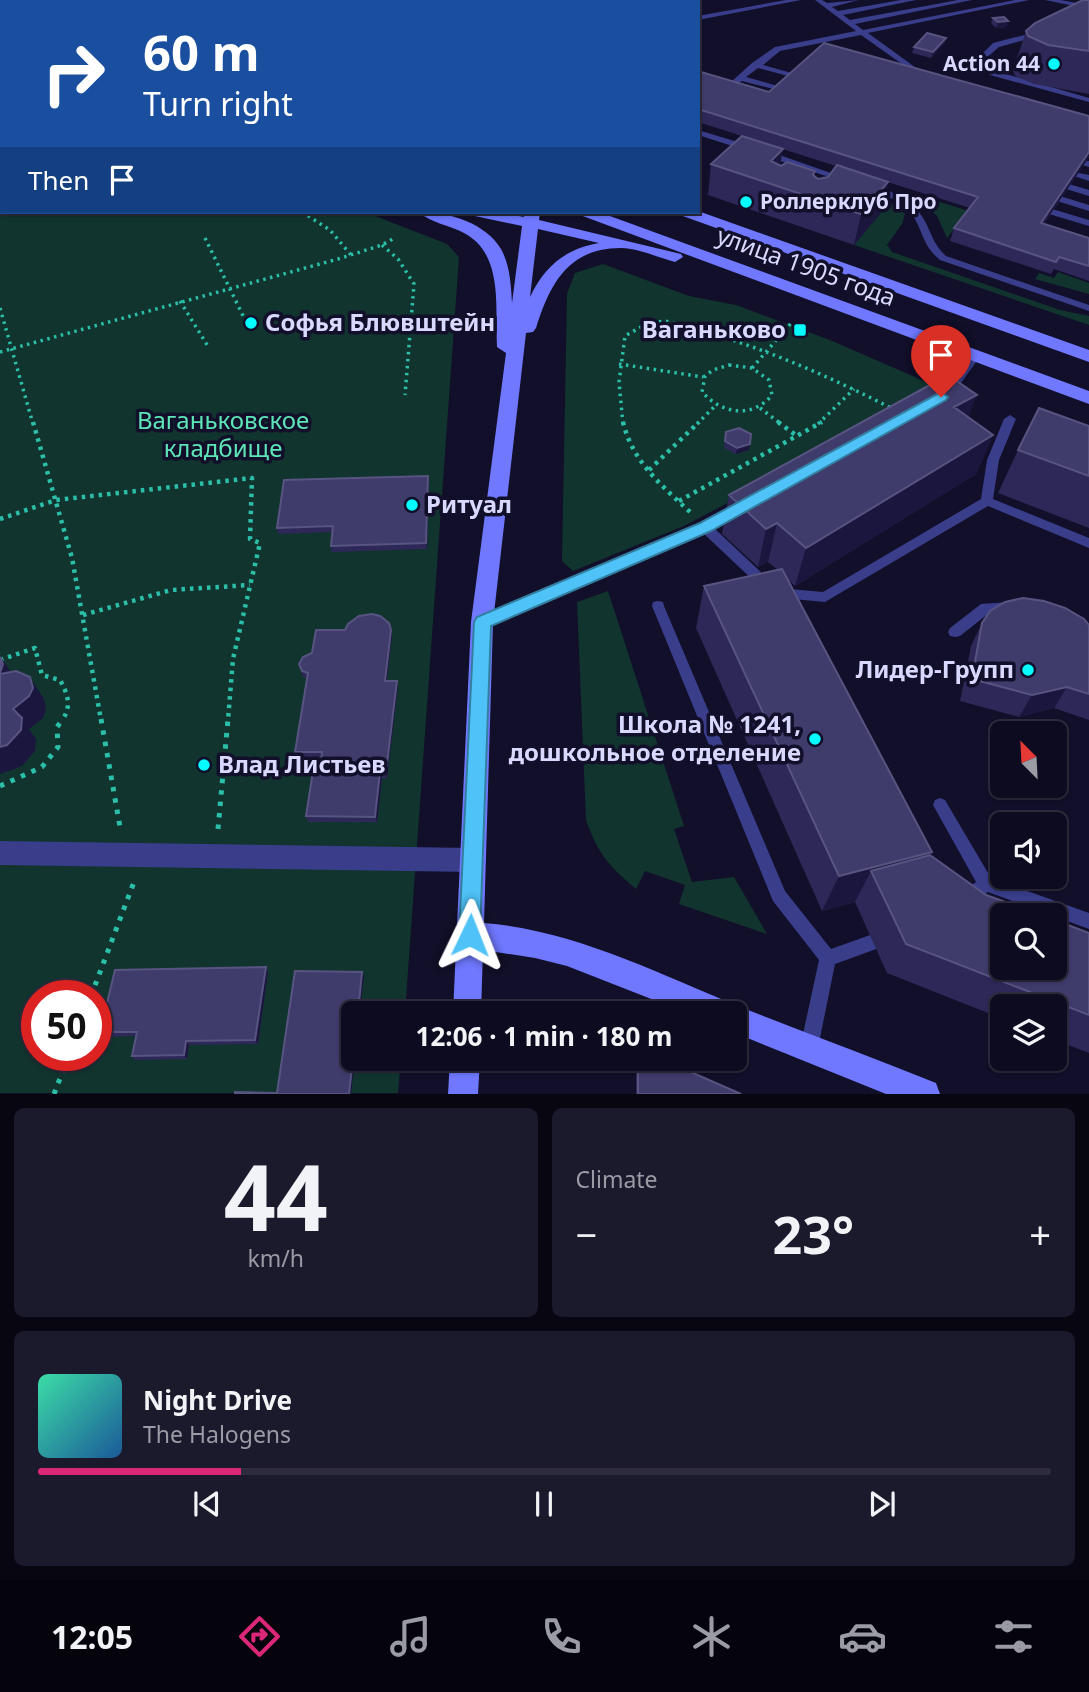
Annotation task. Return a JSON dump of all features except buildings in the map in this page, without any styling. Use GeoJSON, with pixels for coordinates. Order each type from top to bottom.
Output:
{"type":"FeatureCollection","features":[{"type":"Feature","properties":{"kind":"main road"},"geometry":{"type":"LineString","coordinates":[[431,214],[467,228],[493,250],[499,266],[510,384]]}},
{"type":"Feature","properties":{"kind":"main road"},"geometry":{"type":"LineString","coordinates":[[498,214],[532,217],[623,244],[792,287]]}},
{"type":"Feature","properties":{"kind":"main road","name":"улица 1905 года"},"geometry":{"type":"LineString","coordinates":[[591,214],[1089,398]]}},
{"type":"Feature","properties":{"kind":"main road","name":"улица 1905 года"},"geometry":{"type":"LineString","coordinates":[[691,214],[1089,356]]}},
{"type":"Feature","properties":{"kind":"main road"},"geometry":{"type":"LineString","coordinates":[[467,1001],[482,622],[532,217]]}},
{"type":"Feature","properties":{"kind":"main road"},"geometry":{"type":"LineString","coordinates":[[510,384],[540,288],[549,274],[568,260],[588,251],[623,244]]}},
{"type":"Feature","properties":{"kind":"main road"},"geometry":{"type":"LineString","coordinates":[[470,935],[504,936],[541,943],[691,1001]]}},
{"type":"Feature","properties":{"kind":"main road"},"geometry":{"type":"LineString","coordinates":[[747,1023],[925,1094]]}},
{"type":"Feature","properties":{"kind":"main road"},"geometry":{"type":"LineString","coordinates":[[463,1094],[464,1071]]}},
{"type":"Feature","properties":{"kind":"street"},"geometry":{"type":"LineString","coordinates":[[0,853],[473,860]]}},
{"type":"Feature","properties":{"kind":"lane"},"geometry":{"type":"LineString","coordinates":[[700,18],[798,0]]}},
{"type":"Feature","properties":{"kind":"lane"},"geometry":{"type":"LineString","coordinates":[[821,3],[856,0]]}},
{"type":"Feature","properties":{"kind":"lane"},"geometry":{"type":"LineString","coordinates":[[836,14],[913,0]]}},
{"type":"Feature","properties":{"kind":"lane"},"geometry":{"type":"LineString","coordinates":[[848,23],[969,0]]}},
{"type":"Feature","properties":{"kind":"lane"},"geometry":{"type":"LineString","coordinates":[[729,88],[778,49],[1026,0]]}},
{"type":"Feature","properties":{"kind":"lane"},"geometry":{"type":"LineString","coordinates":[[1048,0],[1089,7]]}},
{"type":"Feature","properties":{"kind":"lane"},"geometry":{"type":"LineString","coordinates":[[821,3],[903,65],[928,76]]}},
{"type":"Feature","properties":{"kind":"lane"},"geometry":{"type":"LineString","coordinates":[[1046,32],[1005,41],[980,57],[979,61],[993,73],[1089,100]]}},
{"type":"Feature","properties":{"kind":"lane"},"geometry":{"type":"LineString","coordinates":[[759,62],[803,71]]}},
{"type":"Feature","properties":{"kind":"lane"},"geometry":{"type":"LineString","coordinates":[[759,62],[796,77]]}},
{"type":"Feature","properties":{"kind":"lane"},"geometry":{"type":"LineString","coordinates":[[748,72],[789,84]]}},
{"type":"Feature","properties":{"kind":"lane"},"geometry":{"type":"LineString","coordinates":[[700,75],[729,88],[774,97]]}},
{"type":"Feature","properties":{"kind":"lane"},"geometry":{"type":"LineString","coordinates":[[740,78],[782,90]]}},
{"type":"Feature","properties":{"kind":"lane"},"geometry":{"type":"LineString","coordinates":[[700,133],[887,192],[909,205],[918,217],[926,241],[943,258],[1089,308]]}},
{"type":"Feature","properties":{"kind":"lane"},"geometry":{"type":"LineString","coordinates":[[1077,174],[1089,178]]}},
{"type":"Feature","properties":{"kind":"lane"},"geometry":{"type":"LineString","coordinates":[[1069,187],[1089,192]]}},
{"type":"Feature","properties":{"kind":"lane"},"geometry":{"type":"LineString","coordinates":[[1060,199],[1089,208]]}},
{"type":"Feature","properties":{"kind":"lane"},"geometry":{"type":"LineString","coordinates":[[1052,212],[1089,223]]}},
{"type":"Feature","properties":{"kind":"lane"},"geometry":{"type":"LineString","coordinates":[[954,385],[975,356]]}},
{"type":"Feature","properties":{"kind":"lane"},"geometry":{"type":"LineString","coordinates":[[987,501],[993,460],[1010,419]]}},
{"type":"Feature","properties":{"kind":"lane"},"geometry":{"type":"LineString","coordinates":[[482,622],[705,527],[753,501]]}},
{"type":"Feature","properties":{"kind":"lane"},"geometry":{"type":"LineString","coordinates":[[705,527],[775,593],[825,597],[987,501]]}},
{"type":"Feature","properties":{"kind":"lane"},"geometry":{"type":"LineString","coordinates":[[987,501],[1089,543]]}},
{"type":"Feature","properties":{"kind":"lane"},"geometry":{"type":"LineString","coordinates":[[658,606],[779,896],[828,958]]}},
{"type":"Feature","properties":{"kind":"lane"},"geometry":{"type":"LineString","coordinates":[[955,632],[986,608],[1024,606]]}},
{"type":"Feature","properties":{"kind":"lane"},"geometry":{"type":"LineString","coordinates":[[940,805],[986,884],[1089,921]]}},
{"type":"Feature","properties":{"kind":"lane"},"geometry":{"type":"LineString","coordinates":[[957,906],[986,884]]}},
{"type":"Feature","properties":{"kind":"lane"},"geometry":{"type":"LineString","coordinates":[[828,958],[873,942]]}},
{"type":"Feature","properties":{"kind":"lane"},"geometry":{"type":"LineString","coordinates":[[809,1048],[828,958]]}},
{"type":"Feature","properties":{"kind":"path"},"geometry":{"type":"LineString","coordinates":[[306,214],[327,225],[351,255]]}},
{"type":"Feature","properties":{"kind":"path"},"geometry":{"type":"LineString","coordinates":[[0,352],[351,255],[382,245],[396,237]]}},
{"type":"Feature","properties":{"kind":"path"},"geometry":{"type":"LineString","coordinates":[[205,238],[251,332]]}},
{"type":"Feature","properties":{"kind":"path"},"geometry":{"type":"LineString","coordinates":[[382,245],[398,259],[414,284],[405,396]]}},
{"type":"Feature","properties":{"kind":"path"},"geometry":{"type":"LineString","coordinates":[[180,301],[209,348]]}},
{"type":"Feature","properties":{"kind":"path"},"geometry":{"type":"LineString","coordinates":[[0,308],[72,558],[134,856],[96,980]]}},
{"type":"Feature","properties":{"kind":"path"},"geometry":{"type":"LineString","coordinates":[[705,527],[638,458],[626,435],[619,394],[619,364],[625,336],[635,328],[665,321],[717,334],[853,389],[896,411]]}},
{"type":"Feature","properties":{"kind":"path"},"geometry":{"type":"LineString","coordinates":[[752,368],[793,321]]}},
{"type":"Feature","properties":{"kind":"path"},"geometry":{"type":"LineString","coordinates":[[619,364],[703,377],[719,367],[741,365],[762,373],[772,387],[772,395],[760,408],[738,412],[715,406],[702,392],[703,377]]}},
{"type":"Feature","properties":{"kind":"path"},"geometry":{"type":"LineString","coordinates":[[679,501],[825,420],[853,389]]}},
{"type":"Feature","properties":{"kind":"path"},"geometry":{"type":"LineString","coordinates":[[649,470],[715,406]]}},
{"type":"Feature","properties":{"kind":"path"},"geometry":{"type":"LineString","coordinates":[[760,408],[797,436]]}},
{"type":"Feature","properties":{"kind":"path"},"geometry":{"type":"LineString","coordinates":[[0,519],[56,500],[252,478],[250,539],[260,543],[233,659],[215,858]]}},
{"type":"Feature","properties":{"kind":"path"},"geometry":{"type":"LineString","coordinates":[[83,615],[171,590],[250,585]]}},
{"type":"Feature","properties":{"kind":"path"},"geometry":{"type":"LineString","coordinates":[[0,660],[35,648],[42,675],[60,680],[68,694],[67,713],[57,727],[58,747],[42,766],[0,786]]}},
{"type":"Feature","properties":{"kind":"path"},"geometry":{"type":"LineString","coordinates":[[54,1094],[63,1071]]}},
{"type":"Feature","properties":{"kind":"green space"},"geometry":{"type":"Polygon","coordinates":[[[914,194],[969,211],[947,238],[937,216],[914,194]]]}},
{"type":"Feature","properties":{"kind":"green space"},"geometry":{"type":"Polygon","coordinates":[[[890,202],[905,214],[902,224],[887,245],[892,252],[1060,310],[1089,316],[1089,325],[854,245],[890,202]]]}},
{"type":"Feature","properties":{"kind":"green space","name":"Ваганьковское кладбище"},"geometry":{"type":"Polygon","coordinates":[[[0,214],[370,214],[447,244],[459,257],[406,1001],[341,1001],[341,1071],[400,1071],[398,1093],[0,1093],[0,214]]]}},
{"type":"Feature","properties":{"kind":"green space"},"geometry":{"type":"Polygon","coordinates":[[[603,264],[689,296],[736,305],[830,340],[931,384],[892,416],[684,526],[573,571],[562,561],[567,294],[575,273],[603,264]]]}},
{"type":"Feature","properties":{"kind":"green space"},"geometry":{"type":"Polygon","coordinates":[[[1058,272],[1089,283],[1089,294],[1035,279],[1039,273],[1054,278],[1058,272]]]}},
{"type":"Feature","properties":{"kind":"green space"},"geometry":{"type":"Polygon","coordinates":[[[608,591],[684,826],[674,829],[692,882],[734,877],[767,934],[679,904],[685,885],[645,871],[636,889],[611,866],[595,842],[586,820],[577,602],[608,591]]]}},
{"type":"Feature","properties":{"kind":"place","name":"Action 44"},"geometry":{"type":"Point","coordinates":[1054,64]}},
{"type":"Feature","properties":{"kind":"place","name":"Роллерклуб Про"},"geometry":{"type":"Point","coordinates":[746,202]}},
{"type":"Feature","properties":{"kind":"place","name":"Софья Блювштейн"},"geometry":{"type":"Point","coordinates":[251,323]}},
{"type":"Feature","properties":{"kind":"place","name":"Ваганьково"},"geometry":{"type":"Point","coordinates":[800,330]}},
{"type":"Feature","properties":{"kind":"place","name":"Ритуал"},"geometry":{"type":"Point","coordinates":[412,505]}},
{"type":"Feature","properties":{"kind":"place","name":"Лидер-Групп"},"geometry":{"type":"Point","coordinates":[1028,670]}},
{"type":"Feature","properties":{"kind":"place","name":"Школа № 1241, дошкольное отделение"},"geometry":{"type":"Point","coordinates":[815,739]}},
{"type":"Feature","properties":{"kind":"place","name":"Влад Листьев"},"geometry":{"type":"Point","coordinates":[204,765]}},
{"type":"Feature","properties":{"kind":"route"},"geometry":{"type":"LineString","coordinates":[[470,935],[482,622],[705,527],[941,397]]}}]}
